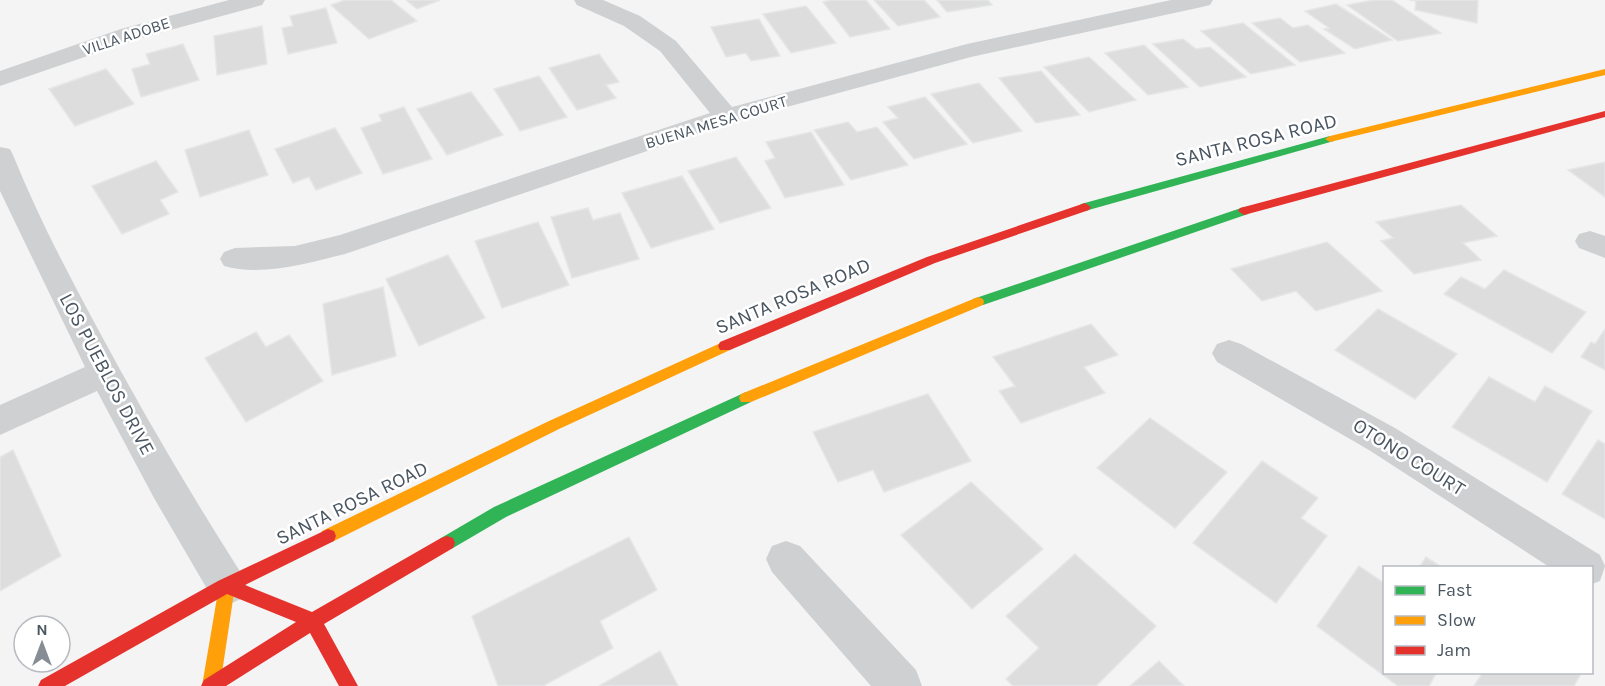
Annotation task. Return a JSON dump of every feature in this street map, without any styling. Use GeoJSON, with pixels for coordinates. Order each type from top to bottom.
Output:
{"type":"FeatureCollection","features":[{"type":"Feature","properties":{"kind":"main road","name":"SANTA ROSA ROAD"},"geometry":{"type":"LineString","coordinates":[[47,686],[227,586],[336,534],[579,411],[747,335],[927,262],[1095,203],[1210,171],[1605,72]]}},
{"type":"Feature","properties":{"kind":"main road"},"geometry":{"type":"LineString","coordinates":[[211,686],[313,621],[500,512],[771,387],[957,309],[1261,205],[1605,114]]}},
{"type":"Feature","properties":{"kind":"main road"},"geometry":{"type":"LineString","coordinates":[[211,686],[227,586],[313,621],[349,686]]}},
{"type":"Feature","properties":{"kind":"street","name":"VILLA ADOBE"},"geometry":{"type":"LineString","coordinates":[[0,79],[129,34],[254,0]]}},
{"type":"Feature","properties":{"kind":"street"},"geometry":{"type":"LineString","coordinates":[[585,0],[632,21],[668,46],[726,116]]}},
{"type":"Feature","properties":{"kind":"street","name":"BUENA MESA COURT"},"geometry":{"type":"LineString","coordinates":[[235,259],[295,256],[345,244],[726,116],[967,51],[1202,0]]}},
{"type":"Feature","properties":{"kind":"street","name":"LOS PUEBLOS DRIVE"},"geometry":{"type":"LineString","coordinates":[[0,155],[9,204],[194,533],[227,586]]}},
{"type":"Feature","properties":{"kind":"street","name":"OTONO COURT"},"geometry":{"type":"LineString","coordinates":[[1229,353],[1382,439],[1584,566]]}},
{"type":"Feature","properties":{"kind":"street"},"geometry":{"type":"LineString","coordinates":[[0,421],[104,373]]}},
{"type":"Feature","properties":{"kind":"street"},"geometry":{"type":"LineString","coordinates":[[786,559],[900,686]]}},
{"type":"Feature","properties":{"kind":"building"},"geometry":{"type":"Polygon","coordinates":[[[345,0],[391,0],[417,21],[369,39],[331,5],[345,0]]]}},
{"type":"Feature","properties":{"kind":"building"},"geometry":{"type":"Polygon","coordinates":[[[406,0],[440,0],[417,9],[406,0]]]}},
{"type":"Feature","properties":{"kind":"building"},"geometry":{"type":"Polygon","coordinates":[[[866,0],[890,29],[850,37],[823,2],[866,0]]]}},
{"type":"Feature","properties":{"kind":"building"},"geometry":{"type":"Polygon","coordinates":[[[874,0],[924,0],[940,17],[898,26],[874,0]]]}},
{"type":"Feature","properties":{"kind":"building"},"geometry":{"type":"Polygon","coordinates":[[[937,0],[988,0],[992,5],[947,12],[937,0]]]}},
{"type":"Feature","properties":{"kind":"building"},"geometry":{"type":"Polygon","coordinates":[[[1374,0],[1392,0],[1441,33],[1398,41],[1347,5],[1374,0]]]}},
{"type":"Feature","properties":{"kind":"building"},"geometry":{"type":"Polygon","coordinates":[[[1409,0],[1478,0],[1477,23],[1415,10],[1416,1],[1409,0]]]}},
{"type":"Feature","properties":{"kind":"building"},"geometry":{"type":"Polygon","coordinates":[[[1336,4],[1392,40],[1355,49],[1324,29],[1329,28],[1305,11],[1336,4]]]}},
{"type":"Feature","properties":{"kind":"building"},"geometry":{"type":"Polygon","coordinates":[[[806,6],[836,43],[791,53],[763,14],[806,6]]]}},
{"type":"Feature","properties":{"kind":"building"},"geometry":{"type":"Polygon","coordinates":[[[326,8],[337,43],[288,54],[282,28],[293,26],[290,16],[326,8]]]}},
{"type":"Feature","properties":{"kind":"building"},"geometry":{"type":"Polygon","coordinates":[[[1280,18],[1293,28],[1308,25],[1345,53],[1300,62],[1252,23],[1280,18]]]}},
{"type":"Feature","properties":{"kind":"building"},"geometry":{"type":"Polygon","coordinates":[[[759,19],[780,56],[751,61],[746,53],[726,57],[711,27],[759,19]]]}},
{"type":"Feature","properties":{"kind":"building"},"geometry":{"type":"Polygon","coordinates":[[[1243,23],[1295,65],[1251,74],[1201,31],[1243,23]]]}},
{"type":"Feature","properties":{"kind":"building"},"geometry":{"type":"Polygon","coordinates":[[[262,26],[267,64],[217,75],[214,36],[262,26]]]}},
{"type":"Feature","properties":{"kind":"building"},"geometry":{"type":"Polygon","coordinates":[[[1183,39],[1196,49],[1210,47],[1246,77],[1200,87],[1153,44],[1183,39]]]}},
{"type":"Feature","properties":{"kind":"building"},"geometry":{"type":"Polygon","coordinates":[[[183,44],[199,80],[141,97],[132,69],[150,64],[146,54],[183,44]]]}},
{"type":"Feature","properties":{"kind":"building"},"geometry":{"type":"Polygon","coordinates":[[[1144,45],[1188,87],[1148,95],[1105,53],[1144,45]]]}},
{"type":"Feature","properties":{"kind":"building"},"geometry":{"type":"Polygon","coordinates":[[[599,54],[619,82],[606,85],[616,98],[577,110],[549,68],[599,54]]]}},
{"type":"Feature","properties":{"kind":"building"},"geometry":{"type":"Polygon","coordinates":[[[1089,57],[1136,100],[1089,112],[1044,67],[1089,57]]]}},
{"type":"Feature","properties":{"kind":"building"},"geometry":{"type":"Polygon","coordinates":[[[106,69],[134,104],[75,126],[49,89],[106,69]]]}},
{"type":"Feature","properties":{"kind":"building"},"geometry":{"type":"Polygon","coordinates":[[[1041,71],[1080,115],[1036,123],[999,78],[1041,71]]]}},
{"type":"Feature","properties":{"kind":"building"},"geometry":{"type":"Polygon","coordinates":[[[539,76],[567,117],[520,131],[494,89],[539,76]]]}},
{"type":"Feature","properties":{"kind":"building"},"geometry":{"type":"Polygon","coordinates":[[[979,83],[1022,131],[973,143],[931,94],[979,83]]]}},
{"type":"Feature","properties":{"kind":"building"},"geometry":{"type":"Polygon","coordinates":[[[471,92],[503,135],[447,155],[417,109],[471,92]]]}},
{"type":"Feature","properties":{"kind":"building"},"geometry":{"type":"Polygon","coordinates":[[[925,97],[967,144],[914,159],[883,122],[898,118],[888,107],[925,97]]]}},
{"type":"Feature","properties":{"kind":"building"},"geometry":{"type":"Polygon","coordinates":[[[404,107],[432,159],[383,174],[361,128],[382,121],[379,115],[404,107]]]}},
{"type":"Feature","properties":{"kind":"building"},"geometry":{"type":"Polygon","coordinates":[[[848,122],[857,132],[877,127],[908,165],[851,180],[814,130],[848,122]]]}},
{"type":"Feature","properties":{"kind":"building"},"geometry":{"type":"Polygon","coordinates":[[[335,128],[362,173],[316,190],[309,177],[293,183],[275,149],[335,128]]]}},
{"type":"Feature","properties":{"kind":"building"},"geometry":{"type":"Polygon","coordinates":[[[249,130],[268,175],[200,197],[185,150],[249,130]]]}},
{"type":"Feature","properties":{"kind":"building"},"geometry":{"type":"Polygon","coordinates":[[[811,132],[844,185],[785,198],[765,161],[775,158],[766,142],[811,132]]]}},
{"type":"Feature","properties":{"kind":"building"},"geometry":{"type":"Polygon","coordinates":[[[736,157],[771,208],[720,223],[688,171],[736,157]]]}},
{"type":"Feature","properties":{"kind":"building"},"geometry":{"type":"Polygon","coordinates":[[[156,161],[178,192],[160,200],[169,214],[122,234],[92,186],[156,161]]]}},
{"type":"Feature","properties":{"kind":"building"},"geometry":{"type":"Polygon","coordinates":[[[1605,162],[1605,197],[1568,170],[1605,162]]]}},
{"type":"Feature","properties":{"kind":"building"},"geometry":{"type":"Polygon","coordinates":[[[682,176],[714,229],[651,248],[622,193],[682,176]]]}},
{"type":"Feature","properties":{"kind":"building"},"geometry":{"type":"Polygon","coordinates":[[[1461,205],[1497,236],[1463,243],[1481,260],[1414,274],[1381,241],[1393,238],[1376,222],[1461,205]]]}},
{"type":"Feature","properties":{"kind":"building"},"geometry":{"type":"Polygon","coordinates":[[[588,208],[593,220],[620,213],[639,259],[572,278],[551,217],[588,208]]]}},
{"type":"Feature","properties":{"kind":"building"},"geometry":{"type":"Polygon","coordinates":[[[538,222],[569,285],[502,308],[475,241],[538,222]]]}},
{"type":"Feature","properties":{"kind":"building"},"geometry":{"type":"Polygon","coordinates":[[[1327,242],[1382,291],[1316,311],[1296,291],[1262,301],[1231,269],[1327,242]]]}},
{"type":"Feature","properties":{"kind":"building"},"geometry":{"type":"Polygon","coordinates":[[[448,255],[485,318],[419,346],[386,279],[448,255]]]}},
{"type":"Feature","properties":{"kind":"building"},"geometry":{"type":"Polygon","coordinates":[[[1504,270],[1586,312],[1552,353],[1444,294],[1461,277],[1485,289],[1504,270]]]}},
{"type":"Feature","properties":{"kind":"building"},"geometry":{"type":"Polygon","coordinates":[[[383,287],[396,356],[332,375],[323,304],[383,287]]]}},
{"type":"Feature","properties":{"kind":"building"},"geometry":{"type":"Polygon","coordinates":[[[1378,309],[1457,354],[1415,399],[1335,350],[1378,309]]]}},
{"type":"Feature","properties":{"kind":"building"},"geometry":{"type":"Polygon","coordinates":[[[1091,324],[1118,355],[1084,367],[1105,393],[1021,423],[999,391],[1015,386],[993,357],[1091,324]]]}},
{"type":"Feature","properties":{"kind":"building"},"geometry":{"type":"Polygon","coordinates":[[[1605,329],[1605,370],[1581,357],[1591,342],[1595,344],[1605,329]]]}},
{"type":"Feature","properties":{"kind":"building"},"geometry":{"type":"Polygon","coordinates":[[[256,332],[266,347],[289,335],[323,381],[246,422],[205,358],[256,332]]]}},
{"type":"Feature","properties":{"kind":"building"},"geometry":{"type":"Polygon","coordinates":[[[1489,377],[1535,402],[1545,386],[1592,411],[1547,482],[1452,427],[1489,377]]]}},
{"type":"Feature","properties":{"kind":"building"},"geometry":{"type":"Polygon","coordinates":[[[928,394],[971,461],[884,492],[873,470],[838,482],[813,432],[928,394]]]}},
{"type":"Feature","properties":{"kind":"building"},"geometry":{"type":"Polygon","coordinates":[[[1150,418],[1227,472],[1175,528],[1097,468],[1150,418]]]}},
{"type":"Feature","properties":{"kind":"building"},"geometry":{"type":"Polygon","coordinates":[[[1598,440],[1605,444],[1605,519],[1562,494],[1598,440]]]}},
{"type":"Feature","properties":{"kind":"building"},"geometry":{"type":"Polygon","coordinates":[[[13,450],[61,556],[0,591],[0,457],[13,450]]]}},
{"type":"Feature","properties":{"kind":"building"},"geometry":{"type":"Polygon","coordinates":[[[1262,461],[1318,498],[1301,518],[1327,536],[1276,603],[1193,543],[1262,461]]]}},
{"type":"Feature","properties":{"kind":"building"},"geometry":{"type":"Polygon","coordinates":[[[971,482],[1043,549],[972,609],[901,535],[971,482]]]}},
{"type":"Feature","properties":{"kind":"building"},"geometry":{"type":"Polygon","coordinates":[[[629,537],[657,590],[600,621],[613,648],[543,686],[498,686],[472,616],[629,537]]]}},
{"type":"Feature","properties":{"kind":"building"},"geometry":{"type":"Polygon","coordinates":[[[1075,554],[1156,626],[1096,686],[1013,686],[1006,679],[1039,648],[1006,616],[1075,554]]]}},
{"type":"Feature","properties":{"kind":"building"},"geometry":{"type":"Polygon","coordinates":[[[1426,557],[1440,566],[1420,566],[1426,557]]]}},
{"type":"Feature","properties":{"kind":"building"},"geometry":{"type":"Polygon","coordinates":[[[1359,566],[1383,582],[1383,674],[1436,674],[1429,686],[1398,686],[1317,626],[1359,566]]]}},
{"type":"Feature","properties":{"kind":"building"},"geometry":{"type":"Polygon","coordinates":[[[660,651],[678,686],[599,686],[660,651]]]}},
{"type":"Feature","properties":{"kind":"building"},"geometry":{"type":"Polygon","coordinates":[[[1159,661],[1184,686],[1130,686],[1159,661]]]}},
{"type":"Feature","properties":{"kind":"building"},"geometry":{"type":"Polygon","coordinates":[[[1482,674],[1581,674],[1574,686],[1474,686],[1482,674]]]}},
{"type":"Feature","properties":{"kind":"traffic: fast"},"geometry":{"type":"LineString","coordinates":[[1085,207],[1330,139]]}},
{"type":"Feature","properties":{"kind":"traffic: fast"},"geometry":{"type":"LineString","coordinates":[[978,302],[1244,211]]}},
{"type":"Feature","properties":{"kind":"traffic: fast"},"geometry":{"type":"LineString","coordinates":[[447,543],[500,512],[746,398]]}},
{"type":"Feature","properties":{"kind":"traffic: slow"},"geometry":{"type":"LineString","coordinates":[[1330,139],[1605,72]]}},
{"type":"Feature","properties":{"kind":"traffic: slow"},"geometry":{"type":"LineString","coordinates":[[746,398],[978,302]]}},
{"type":"Feature","properties":{"kind":"traffic: slow"},"geometry":{"type":"LineString","coordinates":[[328,536],[554,425],[725,346]]}},
{"type":"Feature","properties":{"kind":"traffic: slow"},"geometry":{"type":"LineString","coordinates":[[211,686],[227,586]]}},
{"type":"Feature","properties":{"kind":"traffic: jam"},"geometry":{"type":"LineString","coordinates":[[1244,211],[1605,114]]}},
{"type":"Feature","properties":{"kind":"traffic: jam"},"geometry":{"type":"LineString","coordinates":[[725,346],[931,260],[1085,207]]}},
{"type":"Feature","properties":{"kind":"traffic: jam"},"geometry":{"type":"LineString","coordinates":[[47,686],[224,587],[328,536]]}},
{"type":"Feature","properties":{"kind":"traffic: jam"},"geometry":{"type":"LineString","coordinates":[[210,686],[313,621],[447,543]]}},
{"type":"Feature","properties":{"kind":"traffic: jam"},"geometry":{"type":"LineString","coordinates":[[227,586],[313,621],[349,686]]}}]}
